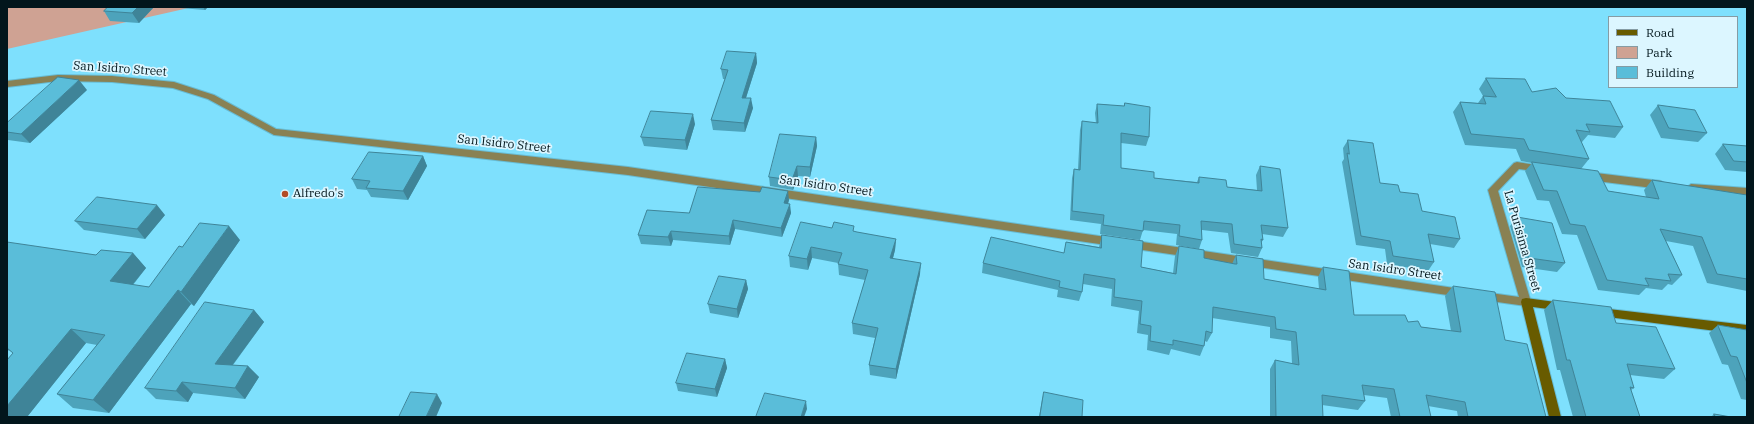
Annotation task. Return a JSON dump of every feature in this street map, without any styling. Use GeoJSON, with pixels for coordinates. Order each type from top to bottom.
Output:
{"type":"FeatureCollection","features":[{"type":"Feature","properties":{"kind":"main road"},"geometry":{"type":"LineString","coordinates":[[1555,417],[1526,302],[1573,308]]}},
{"type":"Feature","properties":{"kind":"main road"},"geometry":{"type":"LineString","coordinates":[[1589,310],[1747,330]]}},
{"type":"Feature","properties":{"kind":"street","name":"San Isidro Street"},"geometry":{"type":"LineString","coordinates":[[7,84],[58,78],[112,79],[174,85],[211,97],[274,132],[628,171],[1526,302]]}},
{"type":"Feature","properties":{"kind":"street","name":"La Purisima Street"},"geometry":{"type":"LineString","coordinates":[[1526,302],[1493,190],[1517,165],[1555,170]]}},
{"type":"Feature","properties":{"kind":"street"},"geometry":{"type":"LineString","coordinates":[[1578,174],[1639,184],[1747,192]]}},
{"type":"Feature","properties":{"kind":"green space"},"geometry":{"type":"Polygon","coordinates":[[[7,7],[193,7],[7,49],[7,7]]]}},
{"type":"Feature","properties":{"kind":"building"},"geometry":{"type":"Polygon","coordinates":[[[108,7],[138,7],[132,13],[104,11],[108,7]]]}},
{"type":"Feature","properties":{"kind":"building"},"geometry":{"type":"Polygon","coordinates":[[[727,51],[756,53],[742,98],[751,98],[744,123],[711,120],[728,70],[721,69],[727,51]]]}},
{"type":"Feature","properties":{"kind":"building"},"geometry":{"type":"Polygon","coordinates":[[[58,77],[79,80],[21,134],[7,132],[7,123],[58,77]]]}},
{"type":"Feature","properties":{"kind":"building"},"geometry":{"type":"Polygon","coordinates":[[[1486,78],[1525,79],[1532,92],[1556,88],[1566,98],[1610,101],[1623,127],[1586,124],[1590,132],[1576,130],[1589,159],[1529,150],[1524,139],[1471,134],[1460,102],[1486,104],[1483,96],[1496,97],[1486,78]]]}},
{"type":"Feature","properties":{"kind":"building"},"geometry":{"type":"Polygon","coordinates":[[[1125,103],[1150,107],[1149,137],[1121,133],[1121,168],[1154,172],[1154,178],[1199,183],[1199,177],[1226,180],[1227,187],[1262,191],[1260,166],[1280,169],[1288,228],[1261,225],[1263,240],[1261,239],[1262,248],[1234,244],[1232,224],[1201,221],[1202,240],[1179,236],[1180,225],[1144,221],[1143,231],[1103,225],[1104,215],[1072,211],[1074,169],[1080,170],[1082,121],[1098,123],[1097,104],[1124,106],[1125,103]]]}},
{"type":"Feature","properties":{"kind":"building"},"geometry":{"type":"Polygon","coordinates":[[[1658,105],[1695,110],[1707,133],[1669,128],[1658,105]]]}},
{"type":"Feature","properties":{"kind":"building"},"geometry":{"type":"Polygon","coordinates":[[[651,111],[693,114],[685,140],[641,137],[651,111]]]}},
{"type":"Feature","properties":{"kind":"building"},"geometry":{"type":"Polygon","coordinates":[[[780,134],[816,137],[810,167],[797,166],[792,180],[769,177],[780,134]]]}},
{"type":"Feature","properties":{"kind":"building"},"geometry":{"type":"Polygon","coordinates":[[[1348,140],[1373,143],[1380,183],[1398,185],[1400,192],[1418,194],[1422,211],[1455,217],[1460,239],[1428,234],[1434,262],[1393,256],[1390,241],[1361,236],[1347,153],[1349,154],[1348,140]]]}},
{"type":"Feature","properties":{"kind":"building"},"geometry":{"type":"Polygon","coordinates":[[[1723,144],[1747,146],[1747,162],[1734,161],[1723,144]]]}},
{"type":"Feature","properties":{"kind":"building"},"geometry":{"type":"Polygon","coordinates":[[[369,152],[423,156],[403,191],[366,188],[370,181],[352,179],[369,152]]]}},
{"type":"Feature","properties":{"kind":"building"},"geometry":{"type":"Polygon","coordinates":[[[1532,162],[1598,171],[1608,191],[1659,199],[1652,180],[1747,195],[1747,279],[1717,274],[1702,237],[1660,229],[1682,275],[1668,274],[1671,281],[1645,278],[1649,286],[1607,280],[1585,226],[1570,224],[1557,191],[1544,190],[1532,162]]]}},
{"type":"Feature","properties":{"kind":"building"},"geometry":{"type":"Polygon","coordinates":[[[698,187],[760,192],[762,187],[788,191],[784,203],[790,204],[781,228],[733,220],[729,236],[671,231],[668,237],[638,235],[647,210],[689,213],[698,187]]]}},
{"type":"Feature","properties":{"kind":"building"},"geometry":{"type":"Polygon","coordinates":[[[97,197],[157,205],[137,229],[75,221],[97,197]]]}},
{"type":"Feature","properties":{"kind":"building"},"geometry":{"type":"Polygon","coordinates":[[[1517,217],[1552,223],[1565,263],[1529,258],[1517,217]]]}},
{"type":"Feature","properties":{"kind":"building"},"geometry":{"type":"Polygon","coordinates":[[[801,222],[832,228],[834,222],[854,226],[853,231],[896,239],[890,258],[921,263],[896,369],[869,365],[878,328],[852,323],[868,270],[838,264],[842,253],[811,247],[807,259],[789,256],[801,222]]]}},
{"type":"Feature","properties":{"kind":"building"},"geometry":{"type":"Polygon","coordinates":[[[200,223],[229,226],[181,292],[178,290],[93,400],[57,394],[105,335],[71,329],[7,406],[7,360],[13,353],[7,348],[7,242],[96,255],[101,250],[133,253],[110,281],[149,287],[179,246],[182,247],[200,223]]]}},
{"type":"Feature","properties":{"kind":"building"},"geometry":{"type":"Polygon","coordinates":[[[1102,235],[1143,241],[1141,267],[1176,274],[1179,246],[1204,250],[1204,258],[1235,264],[1237,264],[1236,255],[1263,259],[1264,279],[1326,290],[1323,267],[1349,271],[1354,315],[1405,315],[1408,322],[1418,321],[1421,327],[1461,332],[1453,286],[1495,292],[1505,340],[1527,344],[1546,417],[1468,417],[1465,402],[1426,395],[1431,417],[1400,417],[1394,389],[1362,385],[1365,401],[1322,395],[1323,417],[1276,417],[1275,360],[1299,365],[1296,332],[1276,329],[1275,317],[1213,307],[1212,333],[1206,331],[1204,346],[1173,340],[1173,345],[1150,341],[1151,326],[1140,324],[1142,301],[1114,297],[1115,279],[1084,274],[1082,292],[1059,287],[1060,281],[983,263],[991,237],[1064,253],[1066,242],[1101,248],[1102,235]]]}},
{"type":"Feature","properties":{"kind":"building"},"geometry":{"type":"Polygon","coordinates":[[[719,276],[746,280],[737,309],[708,304],[719,276]]]}},
{"type":"Feature","properties":{"kind":"building"},"geometry":{"type":"Polygon","coordinates":[[[1553,300],[1611,307],[1616,323],[1656,327],[1675,369],[1627,364],[1634,388],[1630,387],[1640,417],[1586,417],[1570,360],[1567,360],[1553,300]]]}},
{"type":"Feature","properties":{"kind":"building"},"geometry":{"type":"Polygon","coordinates":[[[205,302],[254,310],[215,364],[248,366],[235,388],[182,382],[176,391],[145,388],[205,302]]]}},
{"type":"Feature","properties":{"kind":"building"},"geometry":{"type":"Polygon","coordinates":[[[1718,325],[1747,330],[1747,383],[1737,357],[1731,356],[1718,325]]]}},
{"type":"Feature","properties":{"kind":"building"},"geometry":{"type":"Polygon","coordinates":[[[687,353],[725,359],[715,389],[676,383],[687,353]]]}},
{"type":"Feature","properties":{"kind":"building"},"geometry":{"type":"Polygon","coordinates":[[[411,392],[437,394],[426,417],[399,417],[411,392]]]}},
{"type":"Feature","properties":{"kind":"building"},"geometry":{"type":"Polygon","coordinates":[[[1044,392],[1083,400],[1082,417],[1040,417],[1044,392]]]}},
{"type":"Feature","properties":{"kind":"building"},"geometry":{"type":"Polygon","coordinates":[[[765,393],[806,401],[801,417],[756,417],[765,393]]]}},
{"type":"Feature","properties":{"kind":"building"},"geometry":{"type":"Polygon","coordinates":[[[1714,414],[1731,417],[1716,417],[1714,414]]]}},
{"type":"Feature","properties":{"kind":"place","name":"Alfredo's"},"geometry":{"type":"Point","coordinates":[285,194]}}]}
